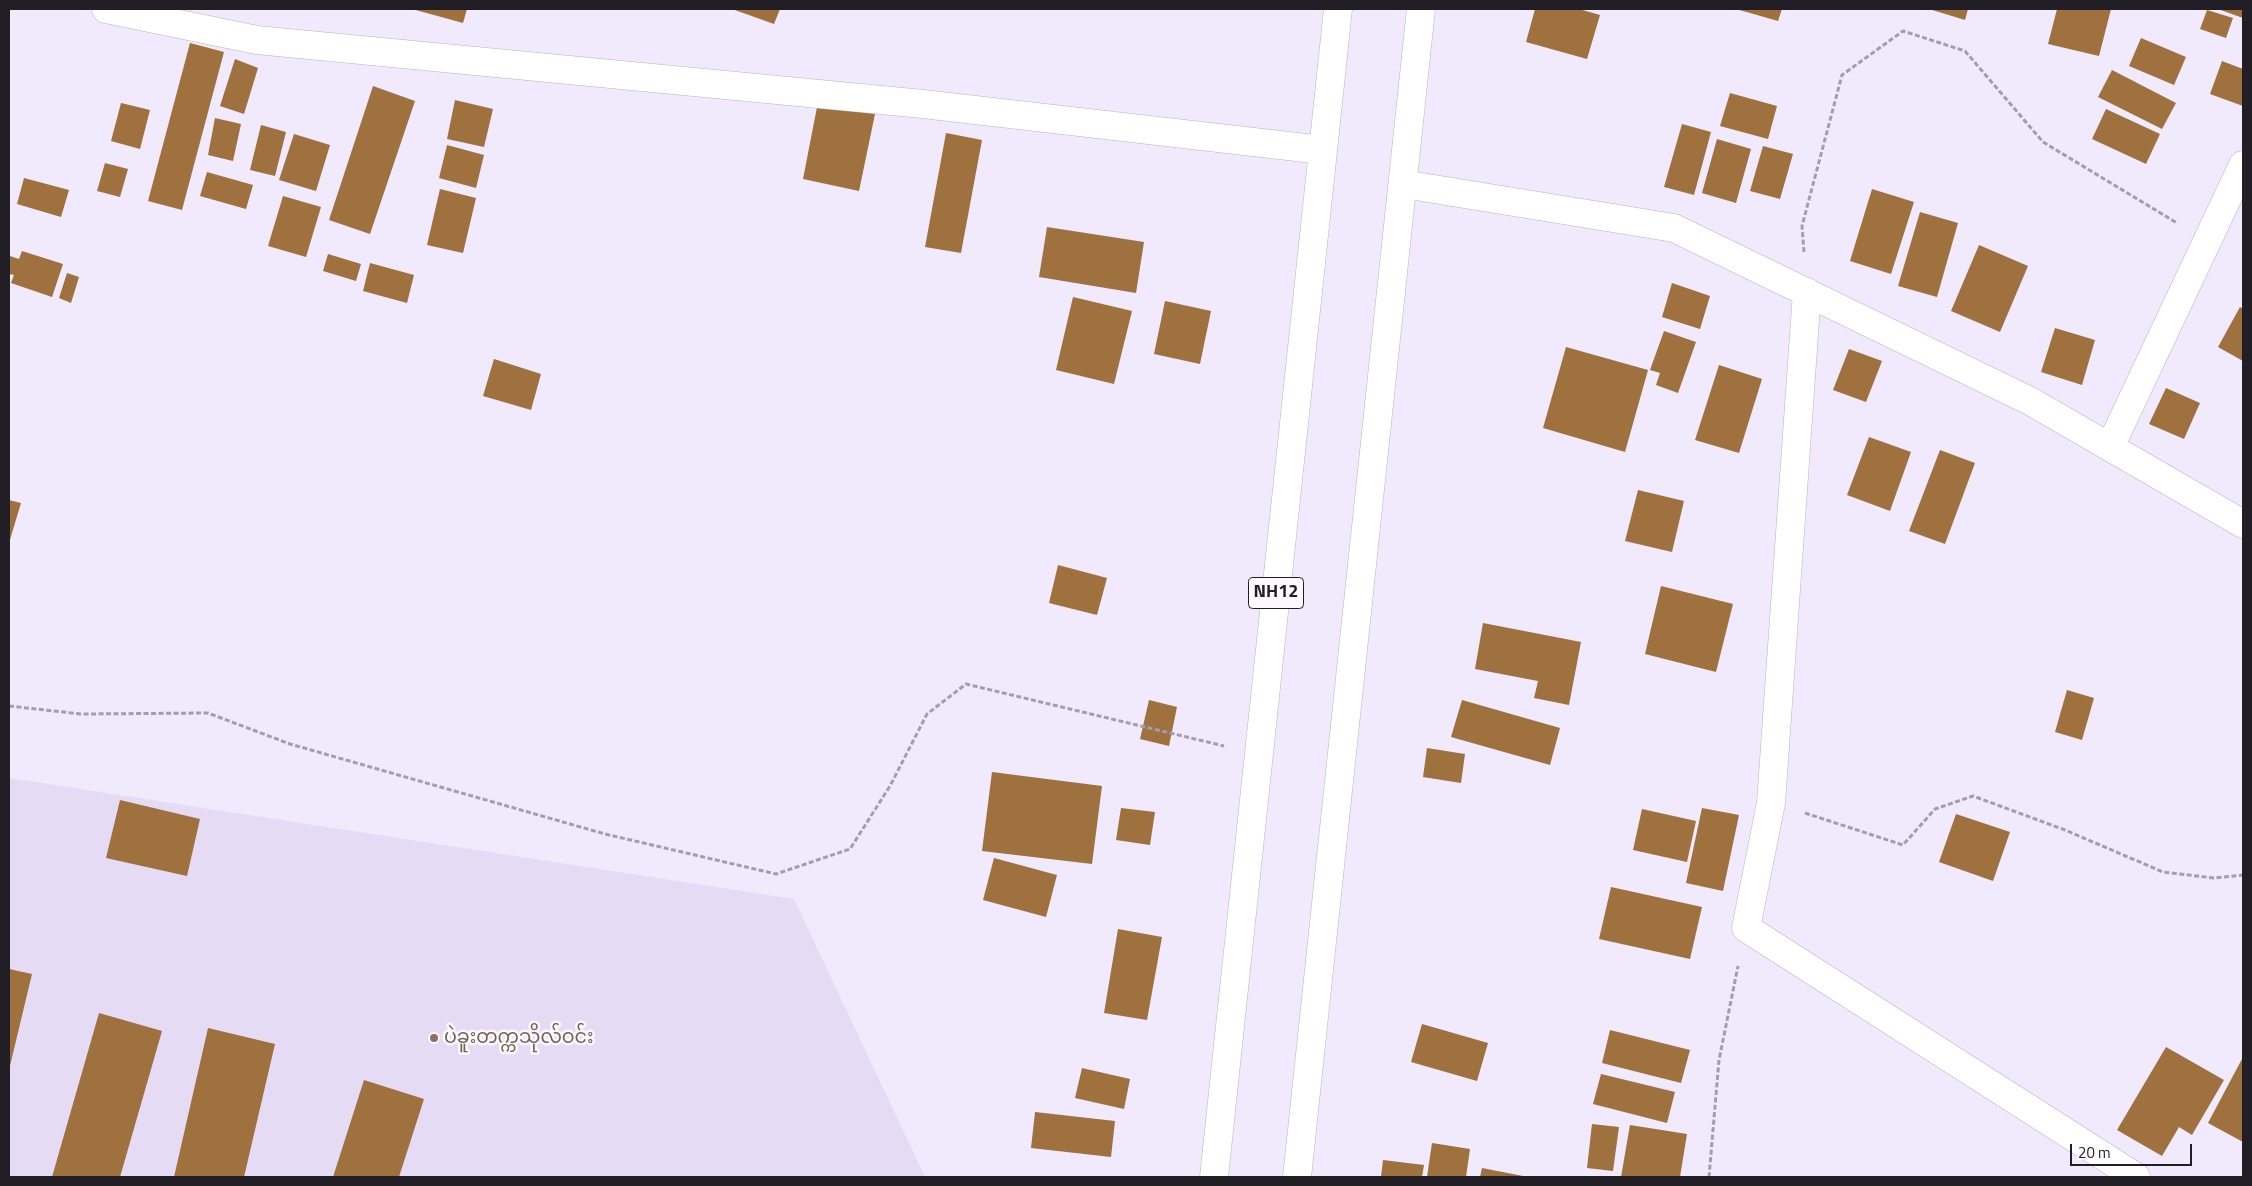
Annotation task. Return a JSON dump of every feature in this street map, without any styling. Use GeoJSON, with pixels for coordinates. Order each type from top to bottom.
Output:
{"type":"FeatureCollection","features":[{"type":"Feature","properties":{"kind":"main road"},"geometry":{"type":"LineString","coordinates":[[106,9],[257,40],[923,104],[1324,150]]}},
{"type":"Feature","properties":{"kind":"main road","name":"NH12"},"geometry":{"type":"LineString","coordinates":[[1214,1177],[1338,9]]}},
{"type":"Feature","properties":{"kind":"main road"},"geometry":{"type":"LineString","coordinates":[[1297,1177],[1421,9]]}},
{"type":"Feature","properties":{"kind":"main road"},"geometry":{"type":"LineString","coordinates":[[2110,447],[2243,165]]}},
{"type":"Feature","properties":{"kind":"main road"},"geometry":{"type":"LineString","coordinates":[[1403,184],[1674,228],[2030,401],[2243,524]]}},
{"type":"Feature","properties":{"kind":"main road"},"geometry":{"type":"LineString","coordinates":[[1807,292],[1770,803],[1746,928],[2136,1177]]}},
{"type":"Feature","properties":{"kind":"path"},"geometry":{"type":"LineString","coordinates":[[1807,292],[1802,226],[1842,75],[1903,31],[1965,51],[2043,142],[2207,241]]}},
{"type":"Feature","properties":{"kind":"path"},"geometry":{"type":"LineString","coordinates":[[9,706],[82,714],[208,713],[290,744],[605,834],[776,874],[850,848],[890,786],[927,714],[966,684],[1183,737],[1259,753]]}},
{"type":"Feature","properties":{"kind":"path"},"geometry":{"type":"LineString","coordinates":[[1770,803],[1903,845],[1935,809],[1973,796],[2065,830],[2163,872],[2214,878],[2243,876]]}},
{"type":"Feature","properties":{"kind":"path"},"geometry":{"type":"LineString","coordinates":[[1709,1177],[1719,1060],[1746,928]]}},
{"type":"Feature","properties":{"kind":"shaded area","name":"ပဲခူးတက္ကသိုလ်ဝင်း"},"geometry":{"type":"Polygon","coordinates":[[[9,778],[794,899],[925,1177],[9,1177],[9,778]]]}},
{"type":"Feature","properties":{"kind":"building"},"geometry":{"type":"Polygon","coordinates":[[[412,9],[467,9],[463,23],[412,9]]]}},
{"type":"Feature","properties":{"kind":"building"},"geometry":{"type":"Polygon","coordinates":[[[732,9],[780,9],[774,24],[732,9]]]}},
{"type":"Feature","properties":{"kind":"building"},"geometry":{"type":"Polygon","coordinates":[[[1535,9],[1579,9],[1600,15],[1587,59],[1526,42],[1535,9]]]}},
{"type":"Feature","properties":{"kind":"building"},"geometry":{"type":"Polygon","coordinates":[[[1736,9],[1782,9],[1778,21],[1736,9]]]}},
{"type":"Feature","properties":{"kind":"building"},"geometry":{"type":"Polygon","coordinates":[[[1929,9],[1968,9],[1965,20],[1929,9]]]}},
{"type":"Feature","properties":{"kind":"building"},"geometry":{"type":"Polygon","coordinates":[[[2057,9],[2111,9],[2099,56],[2048,44],[2057,9]]]}},
{"type":"Feature","properties":{"kind":"building"},"geometry":{"type":"Polygon","coordinates":[[[2218,9],[2243,9],[2243,18],[2218,9]]]}},
{"type":"Feature","properties":{"kind":"building"},"geometry":{"type":"Polygon","coordinates":[[[2207,10],[2233,18],[2226,38],[2200,29],[2207,10]]]}},
{"type":"Feature","properties":{"kind":"building"},"geometry":{"type":"Polygon","coordinates":[[[2141,38],[2186,57],[2174,85],[2129,66],[2141,38]]]}},
{"type":"Feature","properties":{"kind":"building"},"geometry":{"type":"Polygon","coordinates":[[[190,43],[224,52],[182,210],[148,201],[190,43]]]}},
{"type":"Feature","properties":{"kind":"building"},"geometry":{"type":"Polygon","coordinates":[[[235,59],[258,68],[244,114],[220,106],[235,59]]]}},
{"type":"Feature","properties":{"kind":"building"},"geometry":{"type":"Polygon","coordinates":[[[2222,61],[2243,69],[2243,106],[2210,94],[2222,61]]]}},
{"type":"Feature","properties":{"kind":"building"},"geometry":{"type":"Polygon","coordinates":[[[2112,70],[2176,103],[2162,129],[2098,97],[2112,70]]]}},
{"type":"Feature","properties":{"kind":"building"},"geometry":{"type":"Polygon","coordinates":[[[373,86],[415,101],[370,234],[329,220],[373,86]]]}},
{"type":"Feature","properties":{"kind":"building"},"geometry":{"type":"Polygon","coordinates":[[[1730,93],[1777,106],[1768,139],[1720,126],[1730,93]]]}},
{"type":"Feature","properties":{"kind":"building"},"geometry":{"type":"Polygon","coordinates":[[[455,100],[493,109],[484,147],[447,139],[455,100]]]}},
{"type":"Feature","properties":{"kind":"building"},"geometry":{"type":"Polygon","coordinates":[[[818,102],[875,114],[859,191],[803,179],[818,102]]]}},
{"type":"Feature","properties":{"kind":"building"},"geometry":{"type":"Polygon","coordinates":[[[121,103],[150,110],[140,149],[111,141],[121,103]]]}},
{"type":"Feature","properties":{"kind":"building"},"geometry":{"type":"Polygon","coordinates":[[[2106,109],[2160,134],[2146,164],[2092,139],[2106,109]]]}},
{"type":"Feature","properties":{"kind":"building"},"geometry":{"type":"Polygon","coordinates":[[[215,118],[241,124],[233,161],[208,155],[215,118]]]}},
{"type":"Feature","properties":{"kind":"building"},"geometry":{"type":"Polygon","coordinates":[[[1682,124],[1711,132],[1694,195],[1664,187],[1682,124]]]}},
{"type":"Feature","properties":{"kind":"building"},"geometry":{"type":"Polygon","coordinates":[[[261,125],[286,132],[275,176],[250,170],[261,125]]]}},
{"type":"Feature","properties":{"kind":"building"},"geometry":{"type":"Polygon","coordinates":[[[946,133],[982,140],[961,253],[925,247],[946,133]]]}},
{"type":"Feature","properties":{"kind":"building"},"geometry":{"type":"Polygon","coordinates":[[[294,134],[330,145],[316,191],[279,180],[294,134]]]}},
{"type":"Feature","properties":{"kind":"building"},"geometry":{"type":"Polygon","coordinates":[[[1717,139],[1751,149],[1736,203],[1702,193],[1717,139]]]}},
{"type":"Feature","properties":{"kind":"building"},"geometry":{"type":"Polygon","coordinates":[[[447,145],[484,155],[476,188],[439,178],[447,145]]]}},
{"type":"Feature","properties":{"kind":"building"},"geometry":{"type":"Polygon","coordinates":[[[1763,146],[1793,154],[1780,199],[1750,191],[1763,146]]]}},
{"type":"Feature","properties":{"kind":"building"},"geometry":{"type":"Polygon","coordinates":[[[105,163],[128,169],[120,197],[97,191],[105,163]]]}},
{"type":"Feature","properties":{"kind":"building"},"geometry":{"type":"Polygon","coordinates":[[[207,172],[253,185],[246,209],[200,196],[207,172]]]}},
{"type":"Feature","properties":{"kind":"building"},"geometry":{"type":"Polygon","coordinates":[[[24,178],[69,190],[61,217],[17,204],[24,178]]]}},
{"type":"Feature","properties":{"kind":"building"},"geometry":{"type":"Polygon","coordinates":[[[440,189],[476,198],[463,253],[427,245],[440,189]]]}},
{"type":"Feature","properties":{"kind":"building"},"geometry":{"type":"Polygon","coordinates":[[[1872,189],[1914,202],[1891,274],[1850,261],[1872,189]]]}},
{"type":"Feature","properties":{"kind":"building"},"geometry":{"type":"Polygon","coordinates":[[[283,196],[321,207],[306,257],[268,246],[283,196]]]}},
{"type":"Feature","properties":{"kind":"building"},"geometry":{"type":"Polygon","coordinates":[[[1920,212],[1958,223],[1937,297],[1898,286],[1920,212]]]}},
{"type":"Feature","properties":{"kind":"building"},"geometry":{"type":"Polygon","coordinates":[[[1047,227],[1144,242],[1136,293],[1039,277],[1047,227]]]}},
{"type":"Feature","properties":{"kind":"building"},"geometry":{"type":"Polygon","coordinates":[[[1979,245],[2028,266],[2000,332],[1951,311],[1979,245]]]}},
{"type":"Feature","properties":{"kind":"building"},"geometry":{"type":"Polygon","coordinates":[[[22,251],[63,264],[52,297],[11,283],[14,275],[9,274],[10,256],[19,259],[22,251]]]}},
{"type":"Feature","properties":{"kind":"building"},"geometry":{"type":"Polygon","coordinates":[[[328,254],[361,264],[356,281],[323,271],[328,254]]]}},
{"type":"Feature","properties":{"kind":"building"},"geometry":{"type":"Polygon","coordinates":[[[370,263],[414,275],[407,303],[363,291],[370,263]]]}},
{"type":"Feature","properties":{"kind":"building"},"geometry":{"type":"Polygon","coordinates":[[[67,273],[79,277],[71,303],[59,298],[67,273]]]}},
{"type":"Feature","properties":{"kind":"building"},"geometry":{"type":"Polygon","coordinates":[[[1672,283],[1710,296],[1700,329],[1662,317],[1672,283]]]}},
{"type":"Feature","properties":{"kind":"building"},"geometry":{"type":"Polygon","coordinates":[[[1073,297],[1132,311],[1114,384],[1056,370],[1073,297]]]}},
{"type":"Feature","properties":{"kind":"building"},"geometry":{"type":"Polygon","coordinates":[[[1165,301],[1211,311],[1200,364],[1154,354],[1165,301]]]}},
{"type":"Feature","properties":{"kind":"building"},"geometry":{"type":"Polygon","coordinates":[[[2240,307],[2243,309],[2243,361],[2218,347],[2240,307]]]}},
{"type":"Feature","properties":{"kind":"building"},"geometry":{"type":"Polygon","coordinates":[[[2055,328],[2095,340],[2082,385],[2041,372],[2055,328]]]}},
{"type":"Feature","properties":{"kind":"building"},"geometry":{"type":"Polygon","coordinates":[[[1664,331],[1696,342],[1678,393],[1656,385],[1660,373],[1650,370],[1664,331]]]}},
{"type":"Feature","properties":{"kind":"building"},"geometry":{"type":"Polygon","coordinates":[[[1566,347],[1648,370],[1625,452],[1543,428],[1566,347]]]}},
{"type":"Feature","properties":{"kind":"building"},"geometry":{"type":"Polygon","coordinates":[[[1849,349],[1882,361],[1866,402],[1833,390],[1849,349]]]}},
{"type":"Feature","properties":{"kind":"building"},"geometry":{"type":"Polygon","coordinates":[[[494,359],[541,374],[531,410],[483,396],[494,359]]]}},
{"type":"Feature","properties":{"kind":"building"},"geometry":{"type":"Polygon","coordinates":[[[1719,365],[1762,379],[1739,453],[1695,440],[1719,365]]]}},
{"type":"Feature","properties":{"kind":"building"},"geometry":{"type":"Polygon","coordinates":[[[2166,388],[2200,403],[2184,439],[2149,424],[2166,388]]]}},
{"type":"Feature","properties":{"kind":"building"},"geometry":{"type":"Polygon","coordinates":[[[1869,437],[1911,452],[1890,511],[1847,495],[1869,437]]]}},
{"type":"Feature","properties":{"kind":"building"},"geometry":{"type":"Polygon","coordinates":[[[1940,450],[1975,463],[1945,544],[1909,531],[1940,450]]]}},
{"type":"Feature","properties":{"kind":"building"},"geometry":{"type":"Polygon","coordinates":[[[1638,490],[1684,501],[1672,552],[1625,541],[1638,490]]]}},
{"type":"Feature","properties":{"kind":"building"},"geometry":{"type":"Polygon","coordinates":[[[9,500],[21,503],[9,543],[9,500]]]}},
{"type":"Feature","properties":{"kind":"building"},"geometry":{"type":"Polygon","coordinates":[[[1058,565],[1107,578],[1097,615],[1049,603],[1058,565]]]}},
{"type":"Feature","properties":{"kind":"building"},"geometry":{"type":"Polygon","coordinates":[[[1661,586],[1733,604],[1716,672],[1645,654],[1661,586]]]}},
{"type":"Feature","properties":{"kind":"building"},"geometry":{"type":"Polygon","coordinates":[[[1483,623],[1581,642],[1569,705],[1534,698],[1538,681],[1475,669],[1483,623]]]}},
{"type":"Feature","properties":{"kind":"building"},"geometry":{"type":"Polygon","coordinates":[[[2067,690],[2094,698],[2082,740],[2055,732],[2067,690]]]}},
{"type":"Feature","properties":{"kind":"building"},"geometry":{"type":"Polygon","coordinates":[[[1149,700],[1177,707],[1169,746],[1140,739],[1149,700]]]}},
{"type":"Feature","properties":{"kind":"building"},"geometry":{"type":"Polygon","coordinates":[[[1462,700],[1560,728],[1550,765],[1451,737],[1462,700]]]}},
{"type":"Feature","properties":{"kind":"building"},"geometry":{"type":"Polygon","coordinates":[[[1427,748],[1465,754],[1461,783],[1423,777],[1427,748]]]}},
{"type":"Feature","properties":{"kind":"building"},"geometry":{"type":"Polygon","coordinates":[[[992,772],[1102,786],[1092,864],[982,851],[992,772]]]}},
{"type":"Feature","properties":{"kind":"building"},"geometry":{"type":"Polygon","coordinates":[[[120,800],[200,819],[187,876],[106,858],[120,800]]]}},
{"type":"Feature","properties":{"kind":"building"},"geometry":{"type":"Polygon","coordinates":[[[1121,808],[1155,812],[1150,845],[1116,840],[1121,808]]]}},
{"type":"Feature","properties":{"kind":"building"},"geometry":{"type":"Polygon","coordinates":[[[1702,808],[1739,815],[1723,891],[1686,883],[1702,808]]]}},
{"type":"Feature","properties":{"kind":"building"},"geometry":{"type":"Polygon","coordinates":[[[1642,809],[1696,821],[1687,862],[1633,850],[1642,809]]]}},
{"type":"Feature","properties":{"kind":"building"},"geometry":{"type":"Polygon","coordinates":[[[1956,814],[2010,832],[1993,881],[1939,862],[1956,814]]]}},
{"type":"Feature","properties":{"kind":"building"},"geometry":{"type":"Polygon","coordinates":[[[994,858],[1057,875],[1046,917],[983,900],[994,858]]]}},
{"type":"Feature","properties":{"kind":"building"},"geometry":{"type":"Polygon","coordinates":[[[1611,887],[1702,907],[1690,959],[1599,939],[1611,887]]]}},
{"type":"Feature","properties":{"kind":"building"},"geometry":{"type":"Polygon","coordinates":[[[1118,929],[1162,937],[1147,1020],[1104,1013],[1118,929]]]}},
{"type":"Feature","properties":{"kind":"building"},"geometry":{"type":"Polygon","coordinates":[[[9,969],[32,974],[9,1070],[9,969]]]}},
{"type":"Feature","properties":{"kind":"building"},"geometry":{"type":"Polygon","coordinates":[[[99,1013],[162,1031],[120,1177],[52,1177],[99,1013]]]}},
{"type":"Feature","properties":{"kind":"building"},"geometry":{"type":"Polygon","coordinates":[[[1422,1024],[1488,1043],[1477,1081],[1411,1062],[1422,1024]]]}},
{"type":"Feature","properties":{"kind":"building"},"geometry":{"type":"Polygon","coordinates":[[[208,1028],[275,1044],[244,1177],[174,1177],[208,1028]]]}},
{"type":"Feature","properties":{"kind":"building"},"geometry":{"type":"Polygon","coordinates":[[[1610,1030],[1690,1050],[1681,1083],[1602,1063],[1610,1030]]]}},
{"type":"Feature","properties":{"kind":"building"},"geometry":{"type":"Polygon","coordinates":[[[2166,1047],[2224,1080],[2192,1135],[2179,1127],[2162,1156],[2117,1130],[2166,1047]]]}},
{"type":"Feature","properties":{"kind":"building"},"geometry":{"type":"Polygon","coordinates":[[[2243,1057],[2243,1142],[2208,1123],[2243,1057]]]}},
{"type":"Feature","properties":{"kind":"building"},"geometry":{"type":"Polygon","coordinates":[[[1082,1068],[1130,1079],[1124,1109],[1075,1098],[1082,1068]]]}},
{"type":"Feature","properties":{"kind":"building"},"geometry":{"type":"Polygon","coordinates":[[[1601,1074],[1675,1092],[1667,1123],[1593,1104],[1601,1074]]]}},
{"type":"Feature","properties":{"kind":"building"},"geometry":{"type":"Polygon","coordinates":[[[364,1080],[424,1099],[399,1177],[333,1177],[364,1080]]]}},
{"type":"Feature","properties":{"kind":"building"},"geometry":{"type":"Polygon","coordinates":[[[1035,1112],[1115,1121],[1111,1157],[1031,1148],[1035,1112]]]}},
{"type":"Feature","properties":{"kind":"building"},"geometry":{"type":"Polygon","coordinates":[[[1592,1124],[1619,1127],[1613,1171],[1587,1168],[1592,1124]]]}},
{"type":"Feature","properties":{"kind":"building"},"geometry":{"type":"Polygon","coordinates":[[[1630,1125],[1687,1134],[1680,1177],[1621,1177],[1630,1125]]]}},
{"type":"Feature","properties":{"kind":"building"},"geometry":{"type":"Polygon","coordinates":[[[1432,1143],[1470,1149],[1466,1177],[1427,1177],[1432,1143]]]}},
{"type":"Feature","properties":{"kind":"building"},"geometry":{"type":"Polygon","coordinates":[[[1383,1160],[1424,1165],[1422,1177],[1381,1177],[1383,1160]]]}},
{"type":"Feature","properties":{"kind":"building"},"geometry":{"type":"Polygon","coordinates":[[[1482,1168],[1523,1176],[1523,1177],[1480,1177],[1482,1168]]]}},
{"type":"Feature","properties":{"kind":"place","name":"ပဲခူးတက္ကသိုလ်ဝင်း"},"geometry":{"type":"Point","coordinates":[434,1038]}}]}
